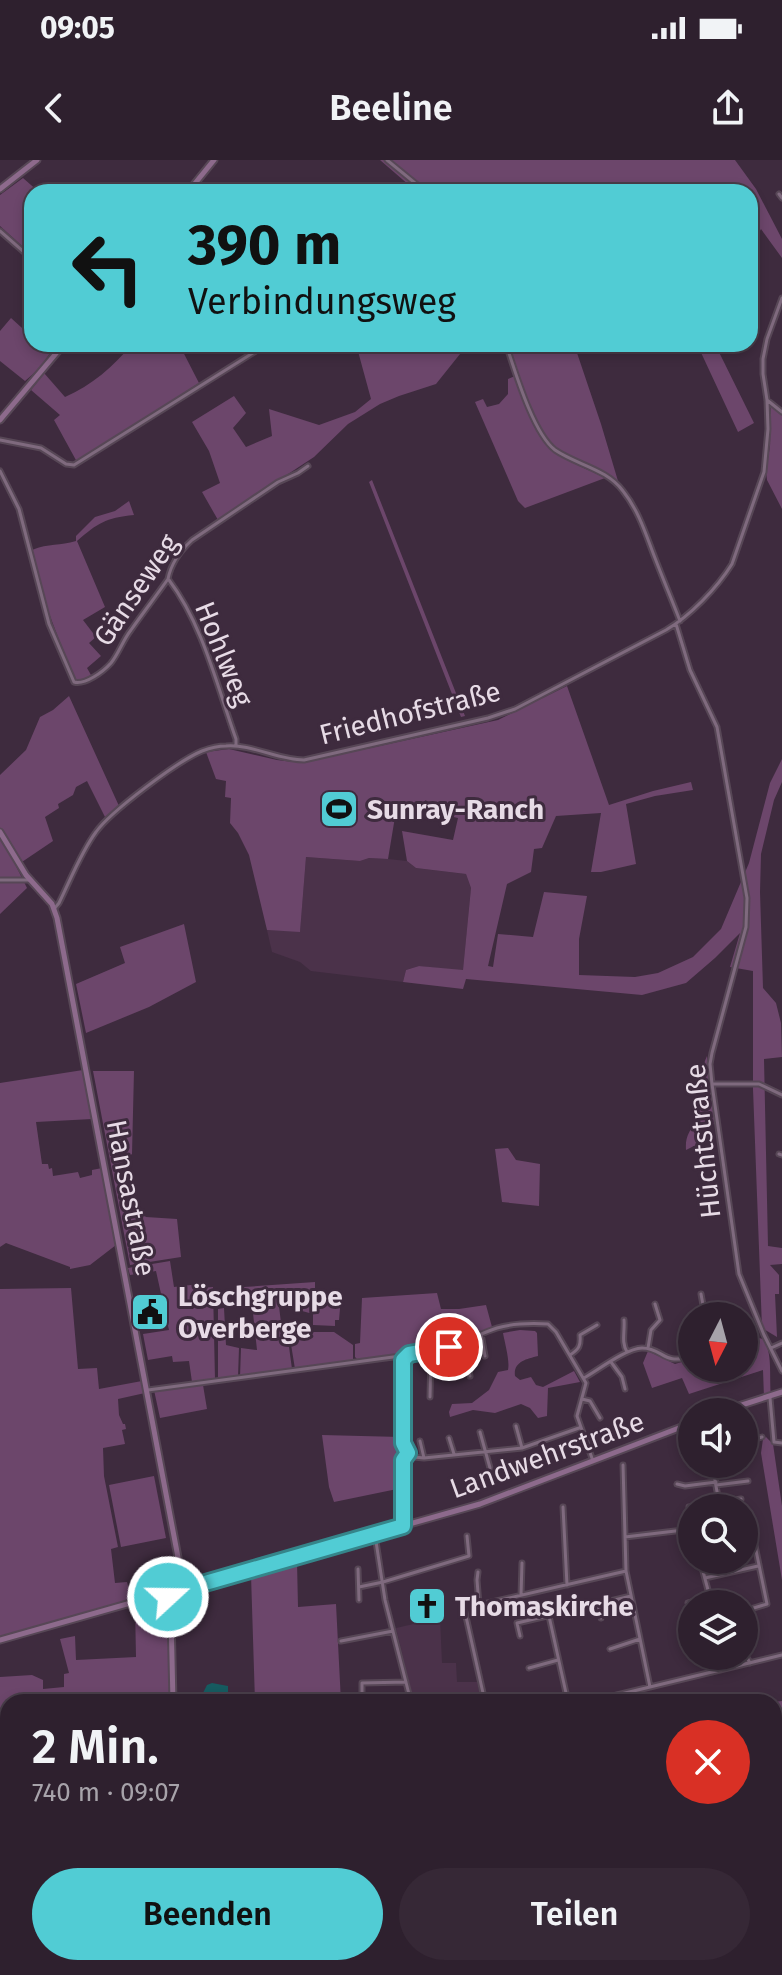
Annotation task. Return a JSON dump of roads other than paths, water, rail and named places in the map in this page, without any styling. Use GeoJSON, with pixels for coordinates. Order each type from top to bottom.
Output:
{"type":"FeatureCollection","features":[{"type":"Feature","properties":{"kind":"street"},"geometry":{"type":"LineString","coordinates":[[0,189],[37,160]]}},
{"type":"Feature","properties":{"kind":"street"},"geometry":{"type":"LineString","coordinates":[[194,184],[214,160]]}},
{"type":"Feature","properties":{"kind":"street"},"geometry":{"type":"LineString","coordinates":[[387,160],[416,184]]}},
{"type":"Feature","properties":{"kind":"street"},"geometry":{"type":"LineString","coordinates":[[0,231],[24,252]]}},
{"type":"Feature","properties":{"kind":"street","name":"Friedhofstraße"},"geometry":{"type":"LineString","coordinates":[[54,909],[92,838],[104,823],[147,787],[194,755],[214,747],[236,746],[304,760],[488,718],[515,709],[678,623],[725,575],[764,472],[768,440],[763,374],[765,348],[782,298]]}},
{"type":"Feature","properties":{"kind":"street"},"geometry":{"type":"LineString","coordinates":[[0,420],[57,352]]}},
{"type":"Feature","properties":{"kind":"street"},"geometry":{"type":"LineString","coordinates":[[0,440],[41,448],[66,464],[74,465],[254,352]]}},
{"type":"Feature","properties":{"kind":"street","name":"Hüchtstraße"},"geometry":{"type":"LineString","coordinates":[[509,352],[525,399],[550,444],[562,454],[613,480],[631,503],[642,524],[678,623],[690,670],[717,727],[747,898],[746,927],[712,1053],[712,1084],[739,1274],[782,1371]]}},
{"type":"Feature","properties":{"kind":"street"},"geometry":{"type":"LineString","coordinates":[[767,400],[782,412]]}},
{"type":"Feature","properties":{"kind":"street","name":"Gänseweg"},"geometry":{"type":"LineString","coordinates":[[0,471],[24,526],[49,624],[74,682],[82,683],[111,663],[129,632],[168,579],[170,569],[183,548],[278,482],[308,466]]}},
{"type":"Feature","properties":{"kind":"street","name":"Hohlweg"},"geometry":{"type":"LineString","coordinates":[[168,579],[198,633],[236,746]]}},
{"type":"Feature","properties":{"kind":"street","name":"Hansastraße"},"geometry":{"type":"LineString","coordinates":[[0,832],[30,880],[54,909],[184,1589]]}},
{"type":"Feature","properties":{"kind":"street"},"geometry":{"type":"LineString","coordinates":[[0,880],[30,880]]}},
{"type":"Feature","properties":{"kind":"street"},"geometry":{"type":"LineString","coordinates":[[712,1084],[759,1084],[782,1095]]}},
{"type":"Feature","properties":{"kind":"street"},"geometry":{"type":"LineString","coordinates":[[701,1294],[702,1302]]}},
{"type":"Feature","properties":{"kind":"street"},"geometry":{"type":"LineString","coordinates":[[648,1348],[651,1330],[660,1320],[655,1304]]}},
{"type":"Feature","properties":{"kind":"street"},"geometry":{"type":"LineString","coordinates":[[624,1320],[623,1342],[627,1352]]}},
{"type":"Feature","properties":{"kind":"street"},"geometry":{"type":"LineString","coordinates":[[148,1390],[403,1358],[409,1354],[449,1347],[519,1323],[548,1324],[584,1378],[585,1388],[577,1416],[593,1461]]}},
{"type":"Feature","properties":{"kind":"street"},"geometry":{"type":"LineString","coordinates":[[570,1355],[581,1346],[580,1335],[597,1325]]}},
{"type":"Feature","properties":{"kind":"street"},"geometry":{"type":"LineString","coordinates":[[481,1334],[485,1356]]}},
{"type":"Feature","properties":{"kind":"street"},"geometry":{"type":"LineString","coordinates":[[463,1342],[470,1376]]}},
{"type":"Feature","properties":{"kind":"street"},"geometry":{"type":"LineString","coordinates":[[771,1348],[782,1343]]}},
{"type":"Feature","properties":{"kind":"street"},"geometry":{"type":"LineString","coordinates":[[584,1378],[636,1348],[648,1348],[674,1361],[678,1360]]}},
{"type":"Feature","properties":{"kind":"street"},"geometry":{"type":"LineString","coordinates":[[430,1397],[431,1351]]}},
{"type":"Feature","properties":{"kind":"street"},"geometry":{"type":"LineString","coordinates":[[403,1358],[403,1443],[414,1457],[522,1448],[580,1428]]}},
{"type":"Feature","properties":{"kind":"street"},"geometry":{"type":"LineString","coordinates":[[611,1362],[622,1377],[625,1389]]}},
{"type":"Feature","properties":{"kind":"street"},"geometry":{"type":"LineString","coordinates":[[758,1400],[782,1392]]}},
{"type":"Feature","properties":{"kind":"street"},"geometry":{"type":"LineString","coordinates":[[769,1396],[774,1442],[782,1443]]}},
{"type":"Feature","properties":{"kind":"street"},"geometry":{"type":"LineString","coordinates":[[582,1399],[590,1401],[600,1418]]}},
{"type":"Feature","properties":{"kind":"street"},"geometry":{"type":"LineString","coordinates":[[516,1426],[522,1448]]}},
{"type":"Feature","properties":{"kind":"street","name":"Landwehrstraße"},"geometry":{"type":"LineString","coordinates":[[0,1640],[498,1499],[678,1428]]}},
{"type":"Feature","properties":{"kind":"street"},"geometry":{"type":"LineString","coordinates":[[480,1432],[490,1468]]}},
{"type":"Feature","properties":{"kind":"street"},"geometry":{"type":"LineString","coordinates":[[758,1438],[762,1437]]}},
{"type":"Feature","properties":{"kind":"street"},"geometry":{"type":"LineString","coordinates":[[449,1438],[454,1454]]}},
{"type":"Feature","properties":{"kind":"street"},"geometry":{"type":"LineString","coordinates":[[420,1441],[424,1458]]}},
{"type":"Feature","properties":{"kind":"street"},"geometry":{"type":"LineString","coordinates":[[403,1526],[403,1460],[408,1453]]}},
{"type":"Feature","properties":{"kind":"street"},"geometry":{"type":"LineString","coordinates":[[623,1465],[626,1571],[650,1687]]}},
{"type":"Feature","properties":{"kind":"street"},"geometry":{"type":"LineString","coordinates":[[715,1478],[718,1494]]}},
{"type":"Feature","properties":{"kind":"street"},"geometry":{"type":"LineString","coordinates":[[677,1484],[748,1481]]}},
{"type":"Feature","properties":{"kind":"street"},"geometry":{"type":"LineString","coordinates":[[563,1507],[567,1585]]}},
{"type":"Feature","properties":{"kind":"street"},"geometry":{"type":"LineString","coordinates":[[625,1537],[678,1531]]}},
{"type":"Feature","properties":{"kind":"street"},"geometry":{"type":"LineString","coordinates":[[375,1535],[393,1631],[409,1694]]}},
{"type":"Feature","properties":{"kind":"street"},"geometry":{"type":"LineString","coordinates":[[359,1587],[469,1556],[467,1536]]}},
{"type":"Feature","properties":{"kind":"street"},"geometry":{"type":"LineString","coordinates":[[521,1595],[522,1563]]}},
{"type":"Feature","properties":{"kind":"street"},"geometry":{"type":"LineString","coordinates":[[758,1566],[767,1604],[758,1607]]}},
{"type":"Feature","properties":{"kind":"street"},"geometry":{"type":"LineString","coordinates":[[358,1569],[359,1600]]}},
{"type":"Feature","properties":{"kind":"street"},"geometry":{"type":"LineString","coordinates":[[478,1572],[479,1605],[626,1571]]}},
{"type":"Feature","properties":{"kind":"street"},"geometry":{"type":"LineString","coordinates":[[704,1574],[709,1590]]}},
{"type":"Feature","properties":{"kind":"street"},"geometry":{"type":"LineString","coordinates":[[705,1578],[723,1574]]}},
{"type":"Feature","properties":{"kind":"street"},"geometry":{"type":"LineString","coordinates":[[167,1594],[171,1615],[173,1694]]}},
{"type":"Feature","properties":{"kind":"street"},"geometry":{"type":"LineString","coordinates":[[601,1618],[598,1604],[631,1596]]}},
{"type":"Feature","properties":{"kind":"street"},"geometry":{"type":"LineString","coordinates":[[547,1607],[566,1694]]}},
{"type":"Feature","properties":{"kind":"street"},"geometry":{"type":"LineString","coordinates":[[465,1612],[483,1694]]}},
{"type":"Feature","properties":{"kind":"street"},"geometry":{"type":"LineString","coordinates":[[520,1636],[517,1623],[549,1616]]}},
{"type":"Feature","properties":{"kind":"street"},"geometry":{"type":"LineString","coordinates":[[341,1641],[393,1631]]}},
{"type":"Feature","properties":{"kind":"street"},"geometry":{"type":"LineString","coordinates":[[610,1649],[640,1639]]}},
{"type":"Feature","properties":{"kind":"street"},"geometry":{"type":"LineString","coordinates":[[758,1661],[782,1655]]}},
{"type":"Feature","properties":{"kind":"street"},"geometry":{"type":"LineString","coordinates":[[529,1668],[558,1660]]}},
{"type":"Feature","properties":{"kind":"street"},"geometry":{"type":"LineString","coordinates":[[621,1694],[721,1670]]}},
{"type":"Feature","properties":{"kind":"street"},"geometry":{"type":"LineString","coordinates":[[362,1694],[362,1683],[406,1682]]}},
{"type":"Feature","properties":{"kind":"place","name":"Sunray-Ranch"},"geometry":{"type":"Point","coordinates":[339,809]}},
{"type":"Feature","properties":{"kind":"place","name":"Löschgruppe Overberge"},"geometry":{"type":"Point","coordinates":[150,1312]}},
{"type":"Feature","properties":{"kind":"place","name":"Thomaskirche"},"geometry":{"type":"Point","coordinates":[427,1606]}}]}
